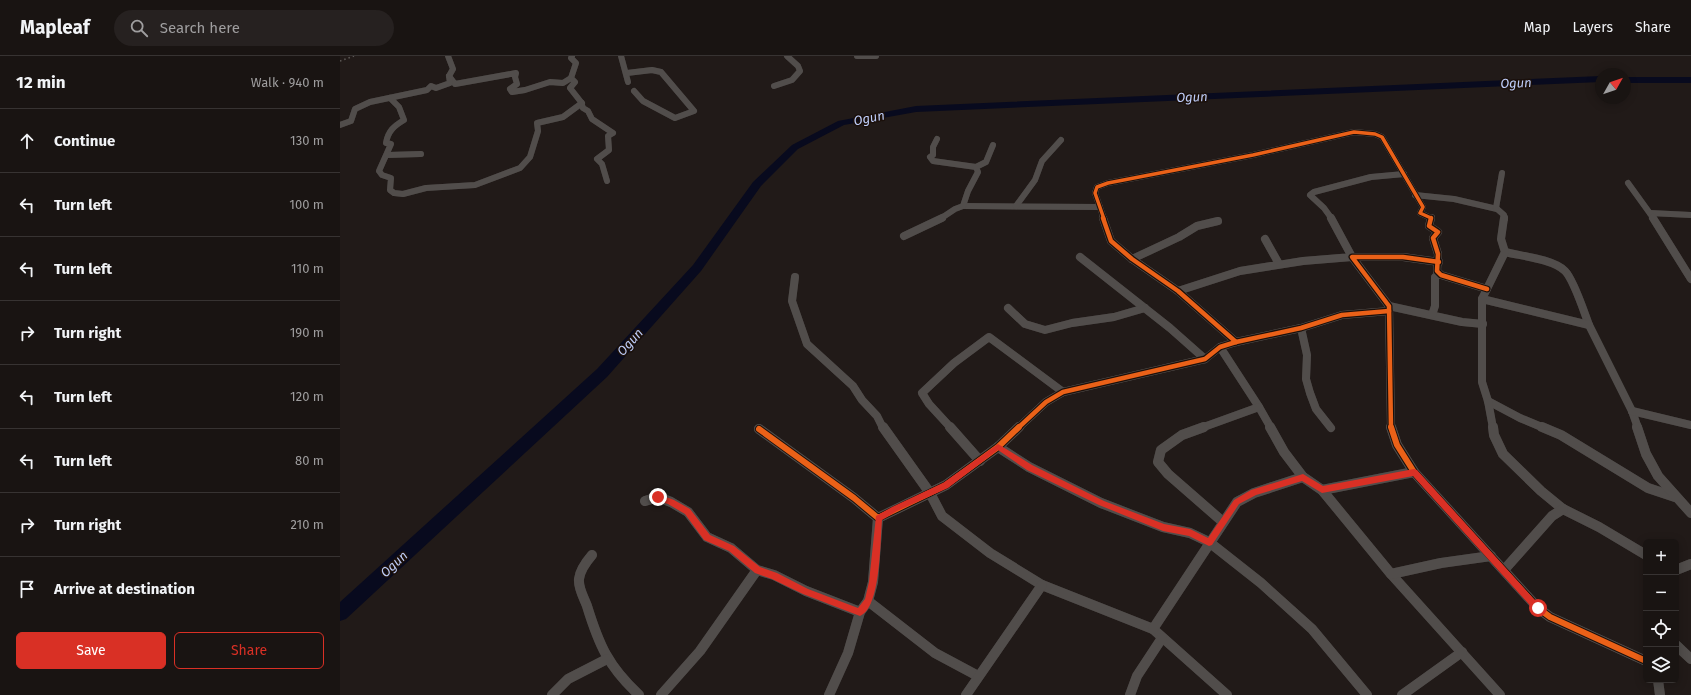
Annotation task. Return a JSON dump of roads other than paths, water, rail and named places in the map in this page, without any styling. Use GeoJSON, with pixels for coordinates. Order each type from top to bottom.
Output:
{"type":"FeatureCollection","features":[{"type":"Feature","properties":{"kind":"street"},"geometry":{"type":"LineString","coordinates":[[340,126],[351,121],[355,110],[370,102],[427,90],[431,86],[436,88],[450,83],[449,76],[453,69],[448,56]]}},
{"type":"Feature","properties":{"kind":"street"},"geometry":{"type":"LineString","coordinates":[[449,76],[455,84],[516,73],[517,84],[510,89],[512,92],[523,92],[539,85],[552,82],[558,81],[563,83],[571,78],[576,63],[571,58],[572,56]]}},
{"type":"Feature","properties":{"kind":"street"},"geometry":{"type":"LineString","coordinates":[[621,56],[628,82]]}},
{"type":"Feature","properties":{"kind":"street"},"geometry":{"type":"LineString","coordinates":[[774,86],[790,82],[799,74],[800,71],[798,66],[787,56]]}},
{"type":"Feature","properties":{"kind":"street"},"geometry":{"type":"LineString","coordinates":[[857,56],[876,56]]}},
{"type":"Feature","properties":{"kind":"street"},"geometry":{"type":"LineString","coordinates":[[626,73],[652,70],[661,72],[694,110],[688,114],[675,118],[643,100],[634,91]]}},
{"type":"Feature","properties":{"kind":"street"},"geometry":{"type":"LineString","coordinates":[[571,78],[575,82],[570,88],[582,103],[583,108],[588,111],[592,119],[613,133],[608,136],[609,150],[598,159],[602,164],[607,181]]}},
{"type":"Feature","properties":{"kind":"street"},"geometry":{"type":"LineString","coordinates":[[390,98],[394,99],[404,115],[404,120],[392,126],[388,133],[386,143],[391,144],[379,171],[382,175],[391,178],[390,190],[398,194],[409,193],[426,188],[461,187],[481,184],[522,166],[530,157],[533,150],[538,131],[537,123],[563,117],[582,103]]}},
{"type":"Feature","properties":{"kind":"street"},"geometry":{"type":"LineString","coordinates":[[1236,342],[1178,291],[1132,259],[1111,241],[1095,189],[1097,187],[1108,183],[1253,155],[1354,132],[1375,134],[1382,137],[1393,158],[1404,174],[1414,195],[1423,207],[1420,213],[1431,218],[1429,226],[1438,232],[1434,238],[1437,245],[1439,262],[1437,271],[1438,275],[1435,277],[1435,306],[1432,315]]}},
{"type":"Feature","properties":{"kind":"street"},"geometry":{"type":"LineString","coordinates":[[937,139],[933,148],[933,155],[930,157],[933,161],[976,167],[986,162],[993,145]]}},
{"type":"Feature","properties":{"kind":"street"},"geometry":{"type":"LineString","coordinates":[[1016,206],[1035,180],[1042,161],[1061,140]]}},
{"type":"Feature","properties":{"kind":"street"},"geometry":{"type":"LineString","coordinates":[[387,155],[421,154]]}},
{"type":"Feature","properties":{"kind":"street"},"geometry":{"type":"LineString","coordinates":[[963,206],[968,191],[978,172],[976,167]]}},
{"type":"Feature","properties":{"kind":"street"},"geometry":{"type":"LineString","coordinates":[[1496,208],[1502,173]]}},
{"type":"Feature","properties":{"kind":"street"},"geometry":{"type":"LineString","coordinates":[[1404,174],[1387,174],[1349,182],[1314,192],[1310,195],[1320,203],[1342,236],[1352,257],[1389,308],[1391,429],[1397,445],[1414,472],[1538,608],[1550,617],[1643,660]]}},
{"type":"Feature","properties":{"kind":"street"},"geometry":{"type":"LineString","coordinates":[[1628,183],[1650,213],[1691,279]]}},
{"type":"Feature","properties":{"kind":"street"},"geometry":{"type":"LineString","coordinates":[[1414,195],[1454,199],[1497,209],[1496,208],[1504,215],[1506,222],[1502,239],[1505,252],[1482,299],[1482,382],[1488,401],[1494,435],[1504,454],[1530,482],[1563,509],[1599,527],[1643,553]]}},
{"type":"Feature","properties":{"kind":"street"},"geometry":{"type":"LineString","coordinates":[[904,236],[938,221],[955,209],[963,206],[1100,208]]}},
{"type":"Feature","properties":{"kind":"street"},"geometry":{"type":"LineString","coordinates":[[1650,213],[1691,215]]}},
{"type":"Feature","properties":{"kind":"street"},"geometry":{"type":"LineString","coordinates":[[1132,259],[1179,237],[1197,226],[1218,221]]}},
{"type":"Feature","properties":{"kind":"street"},"geometry":{"type":"LineString","coordinates":[[1265,239],[1279,264]]}},
{"type":"Feature","properties":{"kind":"street"},"geometry":{"type":"LineString","coordinates":[[1505,252],[1554,264],[1565,271],[1572,283],[1589,325],[1632,411],[1646,454],[1658,476],[1676,498],[1691,513]]}},
{"type":"Feature","properties":{"kind":"street"},"geometry":{"type":"LineString","coordinates":[[1178,291],[1240,271],[1279,264],[1352,257],[1403,256],[1439,262]]}},
{"type":"Feature","properties":{"kind":"street"},"geometry":{"type":"LineString","coordinates":[[1080,257],[1145,308],[1205,359]]}},
{"type":"Feature","properties":{"kind":"street"},"geometry":{"type":"LineString","coordinates":[[1437,271],[1441,274],[1487,289]]}},
{"type":"Feature","properties":{"kind":"street"},"geometry":{"type":"LineString","coordinates":[[795,277],[792,301],[807,344],[853,386],[862,400],[877,416],[885,432],[930,493],[942,516],[990,553],[1042,585],[1153,629],[1221,693]]}},
{"type":"Feature","properties":{"kind":"street"},"geometry":{"type":"LineString","coordinates":[[1482,299],[1589,325]]}},
{"type":"Feature","properties":{"kind":"street"},"geometry":{"type":"LineString","coordinates":[[1008,308],[1026,324],[1045,330],[1072,323],[1114,317],[1145,308]]}},
{"type":"Feature","properties":{"kind":"street"},"geometry":{"type":"LineString","coordinates":[[878,518],[946,485],[998,447],[1046,402],[1063,392],[1205,359],[1220,347],[1236,342],[1302,328],[1342,315],[1389,308],[1432,315],[1462,322],[1483,324]]}},
{"type":"Feature","properties":{"kind":"street"},"geometry":{"type":"LineString","coordinates":[[1302,328],[1307,355],[1306,379],[1310,393],[1316,409],[1332,428]]}},
{"type":"Feature","properties":{"kind":"street"},"geometry":{"type":"LineString","coordinates":[[980,461],[929,404],[922,393],[954,363],[989,337],[1063,392]]}},
{"type":"Feature","properties":{"kind":"street"},"geometry":{"type":"LineString","coordinates":[[1220,347],[1259,407],[1284,452],[1303,477],[1322,490],[1391,574],[1500,695]]}},
{"type":"Feature","properties":{"kind":"street"},"geometry":{"type":"LineString","coordinates":[[1488,401],[1520,418],[1561,435],[1648,488],[1676,498]]}},
{"type":"Feature","properties":{"kind":"street"},"geometry":{"type":"LineString","coordinates":[[1223,522],[1168,474],[1158,462],[1162,450],[1182,435],[1259,407]]}},
{"type":"Feature","properties":{"kind":"street"},"geometry":{"type":"LineString","coordinates":[[1632,411],[1691,425]]}},
{"type":"Feature","properties":{"kind":"street"},"geometry":{"type":"LineString","coordinates":[[759,429],[854,498],[878,518]]}},
{"type":"Feature","properties":{"kind":"street"},"geometry":{"type":"LineString","coordinates":[[998,447],[1029,467],[1101,503],[1163,528],[1190,533],[1209,542],[1261,584],[1312,629],[1367,695]]}},
{"type":"Feature","properties":{"kind":"street"},"geometry":{"type":"LineString","coordinates":[[1322,490],[1414,472]]}},
{"type":"Feature","properties":{"kind":"street"},"geometry":{"type":"LineString","coordinates":[[1153,629],[1209,542],[1237,502],[1254,493],[1303,477]]}},
{"type":"Feature","properties":{"kind":"street"},"geometry":{"type":"LineString","coordinates":[[644,501],[658,497],[671,502],[688,512],[707,537],[731,548],[757,570],[774,575],[806,591],[860,612]]}},
{"type":"Feature","properties":{"kind":"street"},"geometry":{"type":"LineString","coordinates":[[1504,570],[1552,516],[1563,509]]}},
{"type":"Feature","properties":{"kind":"street"},"geometry":{"type":"LineString","coordinates":[[829,695],[848,653],[860,612],[868,601],[873,582],[878,518]]}},
{"type":"Feature","properties":{"kind":"street"},"geometry":{"type":"LineString","coordinates":[[592,555],[582,569],[579,577],[579,584],[598,640],[607,659],[639,695]]}},
{"type":"Feature","properties":{"kind":"street"},"geometry":{"type":"LineString","coordinates":[[1391,574],[1442,563],[1491,556]]}},
{"type":"Feature","properties":{"kind":"street"},"geometry":{"type":"LineString","coordinates":[[1679,569],[1691,564]]}},
{"type":"Feature","properties":{"kind":"street"},"geometry":{"type":"LineString","coordinates":[[661,695],[681,675],[722,622],[757,570]]}},
{"type":"Feature","properties":{"kind":"street"},"geometry":{"type":"LineString","coordinates":[[966,695],[1042,585]]}},
{"type":"Feature","properties":{"kind":"street"},"geometry":{"type":"LineString","coordinates":[[868,601],[935,653],[978,676]]}},
{"type":"Feature","properties":{"kind":"street"},"geometry":{"type":"LineString","coordinates":[[1130,695],[1137,676],[1162,638]]}},
{"type":"Feature","properties":{"kind":"street"},"geometry":{"type":"LineString","coordinates":[[1678,647],[1691,659]]}},
{"type":"Feature","properties":{"kind":"street"},"geometry":{"type":"LineString","coordinates":[[1402,695],[1462,652]]}},
{"type":"Feature","properties":{"kind":"street"},"geometry":{"type":"LineString","coordinates":[[552,695],[568,679],[607,659]]}},
{"type":"Feature","properties":{"kind":"street"},"geometry":{"type":"LineString","coordinates":[[1658,683],[1660,695]]}},
{"type":"Feature","properties":{"kind":"waterway","name":"Ogun"},"geometry":{"type":"LineString","coordinates":[[340,613],[602,373],[697,268],[757,184],[795,147],[841,123],[916,109],[1595,79]]}},
{"type":"Feature","properties":{"kind":"waterway","name":"Ogun"},"geometry":{"type":"LineString","coordinates":[[1631,80],[1691,80]]}},
{"type":"Feature","properties":{"kind":"railway"},"geometry":{"type":"LineString","coordinates":[[340,61],[354,56]]}}]}
